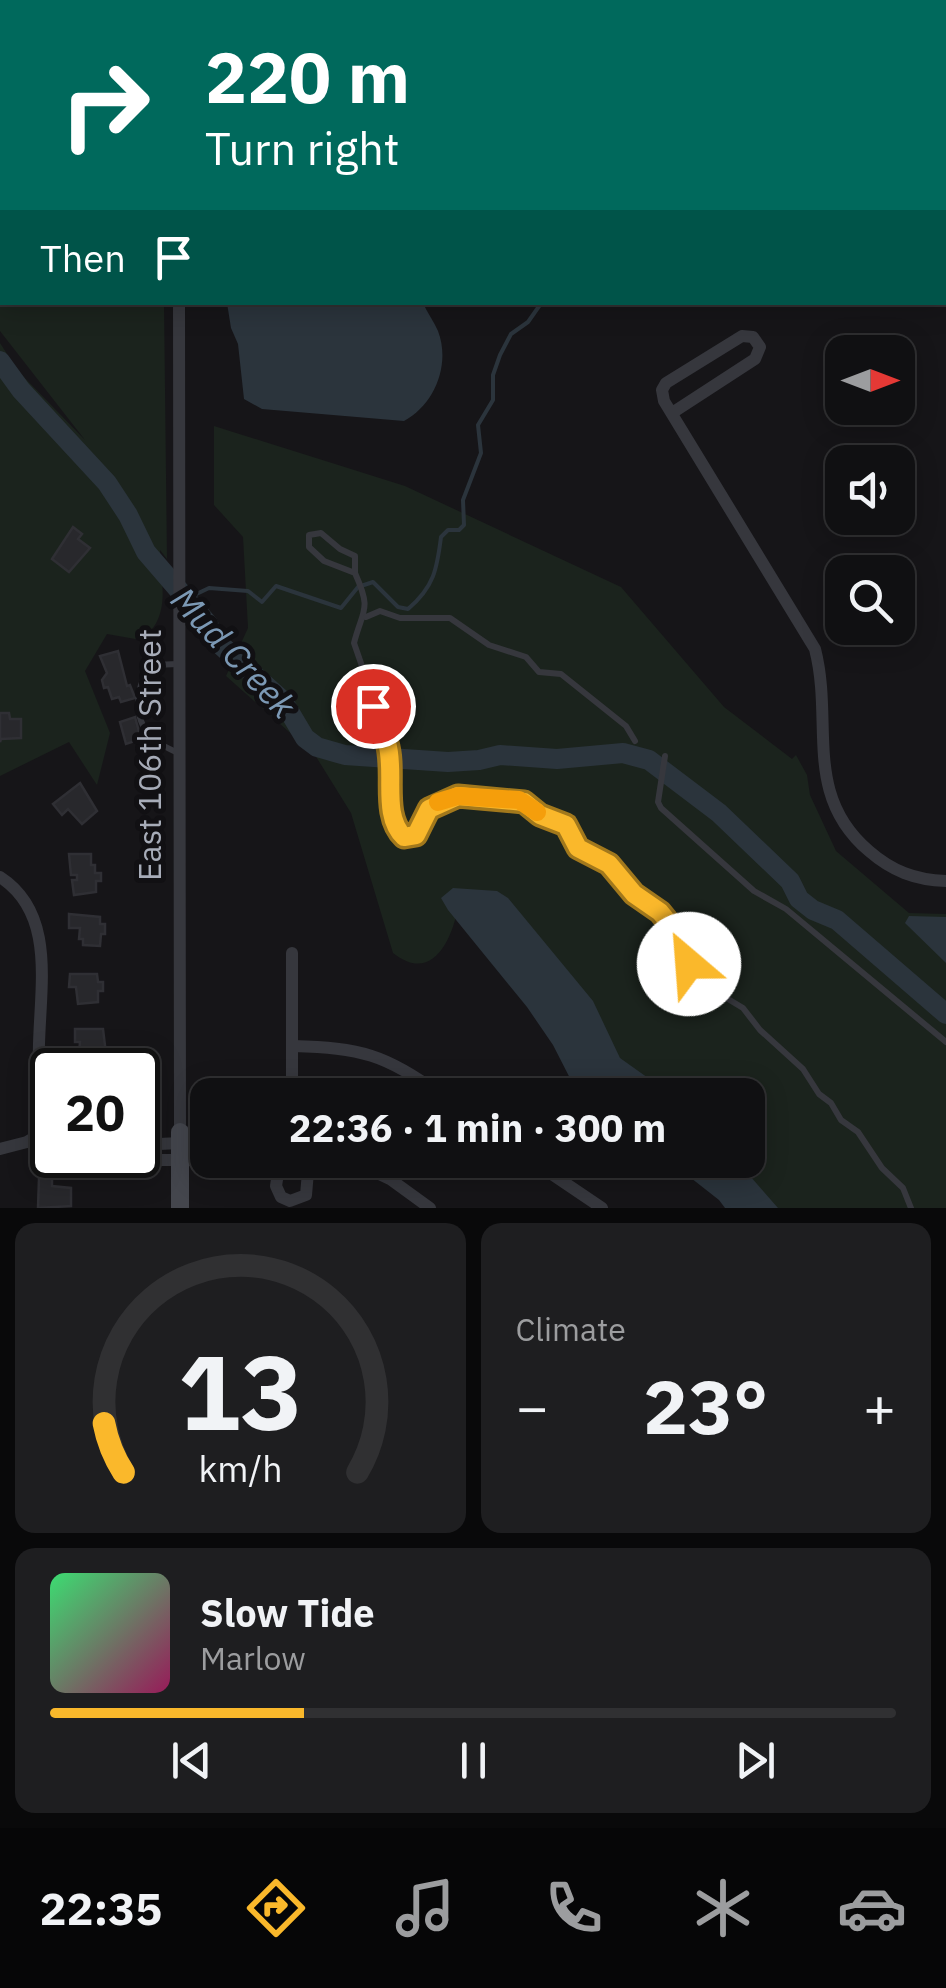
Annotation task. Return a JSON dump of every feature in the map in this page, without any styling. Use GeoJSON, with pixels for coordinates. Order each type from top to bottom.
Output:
{"type":"FeatureCollection","features":[{"type":"Feature","properties":{"kind":"street","name":"East 106th Street"},"geometry":{"type":"LineString","coordinates":[[179,305],[180,1208]]}},
{"type":"Feature","properties":{"kind":"street"},"geometry":{"type":"LineString","coordinates":[[672,413],[755,359],[760,347],[753,337],[742,336],[662,390],[672,413],[815,649],[822,674],[827,788],[838,814],[860,843],[898,871],[946,882]]}},
{"type":"Feature","properties":{"kind":"street"},"geometry":{"type":"LineString","coordinates":[[0,878],[21,894],[37,925],[40,1048]]}},
{"type":"Feature","properties":{"kind":"street"},"geometry":{"type":"LineString","coordinates":[[292,953],[292,1078]]}},
{"type":"Feature","properties":{"kind":"street"},"geometry":{"type":"LineString","coordinates":[[292,1046],[342,1048],[374,1055],[414,1078]]}},
{"type":"Feature","properties":{"kind":"street"},"geometry":{"type":"LineString","coordinates":[[0,1149],[30,1140]]}},
{"type":"Feature","properties":{"kind":"street"},"geometry":{"type":"LineString","coordinates":[[160,1150],[190,1141]]}},
{"type":"Feature","properties":{"kind":"street"},"geometry":{"type":"LineString","coordinates":[[160,1145],[180,1145],[190,1150]]}},
{"type":"Feature","properties":{"kind":"street"},"geometry":{"type":"LineString","coordinates":[[277,1178],[281,1197],[290,1201],[306,1194],[307,1178]]}},
{"type":"Feature","properties":{"kind":"street"},"geometry":{"type":"LineString","coordinates":[[388,1178],[430,1208]]}},
{"type":"Feature","properties":{"kind":"street"},"geometry":{"type":"LineString","coordinates":[[558,1178],[602,1208]]}},
{"type":"Feature","properties":{"kind":"lane"},"geometry":{"type":"LineString","coordinates":[[356,576],[324,561],[309,547],[310,536],[321,534],[355,556],[366,617],[354,643],[373,698],[374,723],[388,750],[393,818],[404,837],[416,835],[436,803],[458,796],[524,802],[540,815],[566,825],[578,848],[609,864],[634,894],[660,912],[669,923],[676,950],[713,990],[744,1008],[760,1030],[802,1069],[819,1094],[832,1102],[841,1120],[858,1132],[882,1168],[902,1188],[910,1208]]}},
{"type":"Feature","properties":{"kind":"lane"},"geometry":{"type":"LineString","coordinates":[[364,595],[380,611],[400,618],[450,618],[489,645],[526,657],[539,672],[561,674],[626,726],[635,741]]}},
{"type":"Feature","properties":{"kind":"lane"},"geometry":{"type":"LineString","coordinates":[[366,617],[380,611]]}},
{"type":"Feature","properties":{"kind":"lane"},"geometry":{"type":"LineString","coordinates":[[179,664],[153,665],[142,680],[139,714],[152,738],[180,754]]}},
{"type":"Feature","properties":{"kind":"lane"},"geometry":{"type":"LineString","coordinates":[[665,756],[658,802],[661,808],[722,859],[754,892],[786,909],[946,1042]]}},
{"type":"Feature","properties":{"kind":"shaded area"},"geometry":{"type":"Polygon","coordinates":[[[0,305],[164,305],[167,559],[160,550],[161,610],[151,631],[141,640],[107,634],[85,671],[110,733],[97,785],[69,742],[0,776],[0,343],[18,371],[85,440],[0,331],[0,305]]]}},
{"type":"Feature","properties":{"kind":"shaded area"},"geometry":{"type":"Polygon","coordinates":[[[227,305],[424,305],[442,344],[441,370],[424,405],[404,421],[262,409],[244,399],[238,344],[227,305]]]}},
{"type":"Feature","properties":{"kind":"shaded area"},"geometry":{"type":"Polygon","coordinates":[[[214,426],[405,486],[621,587],[724,707],[792,759],[796,755],[836,851],[909,913],[946,914],[946,1208],[768,1208],[732,1178],[765,1178],[765,1078],[616,1078],[458,907],[445,944],[429,961],[419,964],[393,953],[351,813],[315,755],[226,676],[248,628],[243,537],[214,505],[214,426]]]}},
{"type":"Feature","properties":{"kind":"shaded area"},"geometry":{"type":"Polygon","coordinates":[[[453,888],[497,891],[508,898],[593,1001],[620,1058],[648,1078],[570,1078],[527,1007],[441,898],[453,888]]]}},
{"type":"Feature","properties":{"kind":"shaded area"},"geometry":{"type":"Polygon","coordinates":[[[909,916],[946,917],[946,963],[905,923],[909,916]]]}},
{"type":"Feature","properties":{"kind":"shaded area"},"geometry":{"type":"Polygon","coordinates":[[[691,1178],[752,1178],[778,1208],[725,1208],[691,1178]]]}},
{"type":"Feature","properties":{"kind":"building"},"geometry":{"type":"Polygon","coordinates":[[[73,527],[82,534],[78,539],[90,548],[69,572],[52,559],[73,527]]]}},
{"type":"Feature","properties":{"kind":"building"},"geometry":{"type":"Polygon","coordinates":[[[118,651],[127,686],[130,685],[135,698],[121,702],[119,697],[112,699],[108,687],[104,688],[102,680],[107,673],[100,656],[118,651]]]}},
{"type":"Feature","properties":{"kind":"building"},"geometry":{"type":"Polygon","coordinates":[[[0,713],[9,713],[10,719],[21,719],[21,738],[0,742],[0,713]]]}},
{"type":"Feature","properties":{"kind":"building"},"geometry":{"type":"Polygon","coordinates":[[[135,717],[141,739],[126,744],[120,722],[135,717]]]}},
{"type":"Feature","properties":{"kind":"building"},"geometry":{"type":"Polygon","coordinates":[[[80,783],[97,811],[82,824],[68,809],[62,815],[53,804],[80,783]]]}},
{"type":"Feature","properties":{"kind":"building"},"geometry":{"type":"Polygon","coordinates":[[[69,854],[91,854],[95,873],[101,873],[96,892],[74,895],[72,880],[77,880],[77,875],[71,875],[69,854]]]}},
{"type":"Feature","properties":{"kind":"building"},"geometry":{"type":"Polygon","coordinates":[[[69,914],[100,917],[105,934],[101,934],[100,946],[83,945],[80,928],[69,928],[69,914]]]}},
{"type":"Feature","properties":{"kind":"building"},"geometry":{"type":"Polygon","coordinates":[[[70,974],[97,974],[98,982],[103,982],[98,1002],[78,1004],[76,987],[69,987],[70,974]]]}},
{"type":"Feature","properties":{"kind":"building"},"geometry":{"type":"Polygon","coordinates":[[[75,1029],[103,1029],[105,1048],[80,1048],[80,1042],[75,1042],[75,1029]]]}},
{"type":"Feature","properties":{"kind":"building"},"geometry":{"type":"Polygon","coordinates":[[[39,1178],[52,1178],[52,1186],[71,1188],[71,1206],[38,1208],[39,1178]]]}},
{"type":"Feature","properties":{"kind":"waterway"},"geometry":{"type":"LineString","coordinates":[[186,599],[209,588],[248,591],[262,602],[276,586],[341,608],[358,587],[373,582],[398,607],[408,609],[433,577],[441,537],[464,525],[463,500],[481,453],[478,425],[493,400],[493,375],[511,334],[528,322],[540,305]]}},
{"type":"Feature","properties":{"kind":"waterway","name":"Mud Creek"},"geometry":{"type":"LineString","coordinates":[[0,361],[21,390],[107,483],[146,552],[208,624],[214,639],[283,701],[305,738],[317,747],[345,755],[448,762],[500,755],[557,759],[623,753],[649,760],[719,813],[790,881],[799,899],[837,920],[946,1014]]}},
{"type":"Feature","properties":{"kind":"slow traffic"},"geometry":{"type":"LineString","coordinates":[[438,802],[458,796],[519,800],[537,812]]}},
{"type":"Feature","properties":{"kind":"route"},"geometry":{"type":"LineString","coordinates":[[373,706],[374,723],[387,743],[393,818],[404,837],[416,835],[429,809],[448,798],[524,802],[540,815],[566,825],[578,848],[609,864],[634,894],[660,912],[669,923],[676,950],[689,964]]}}]}
